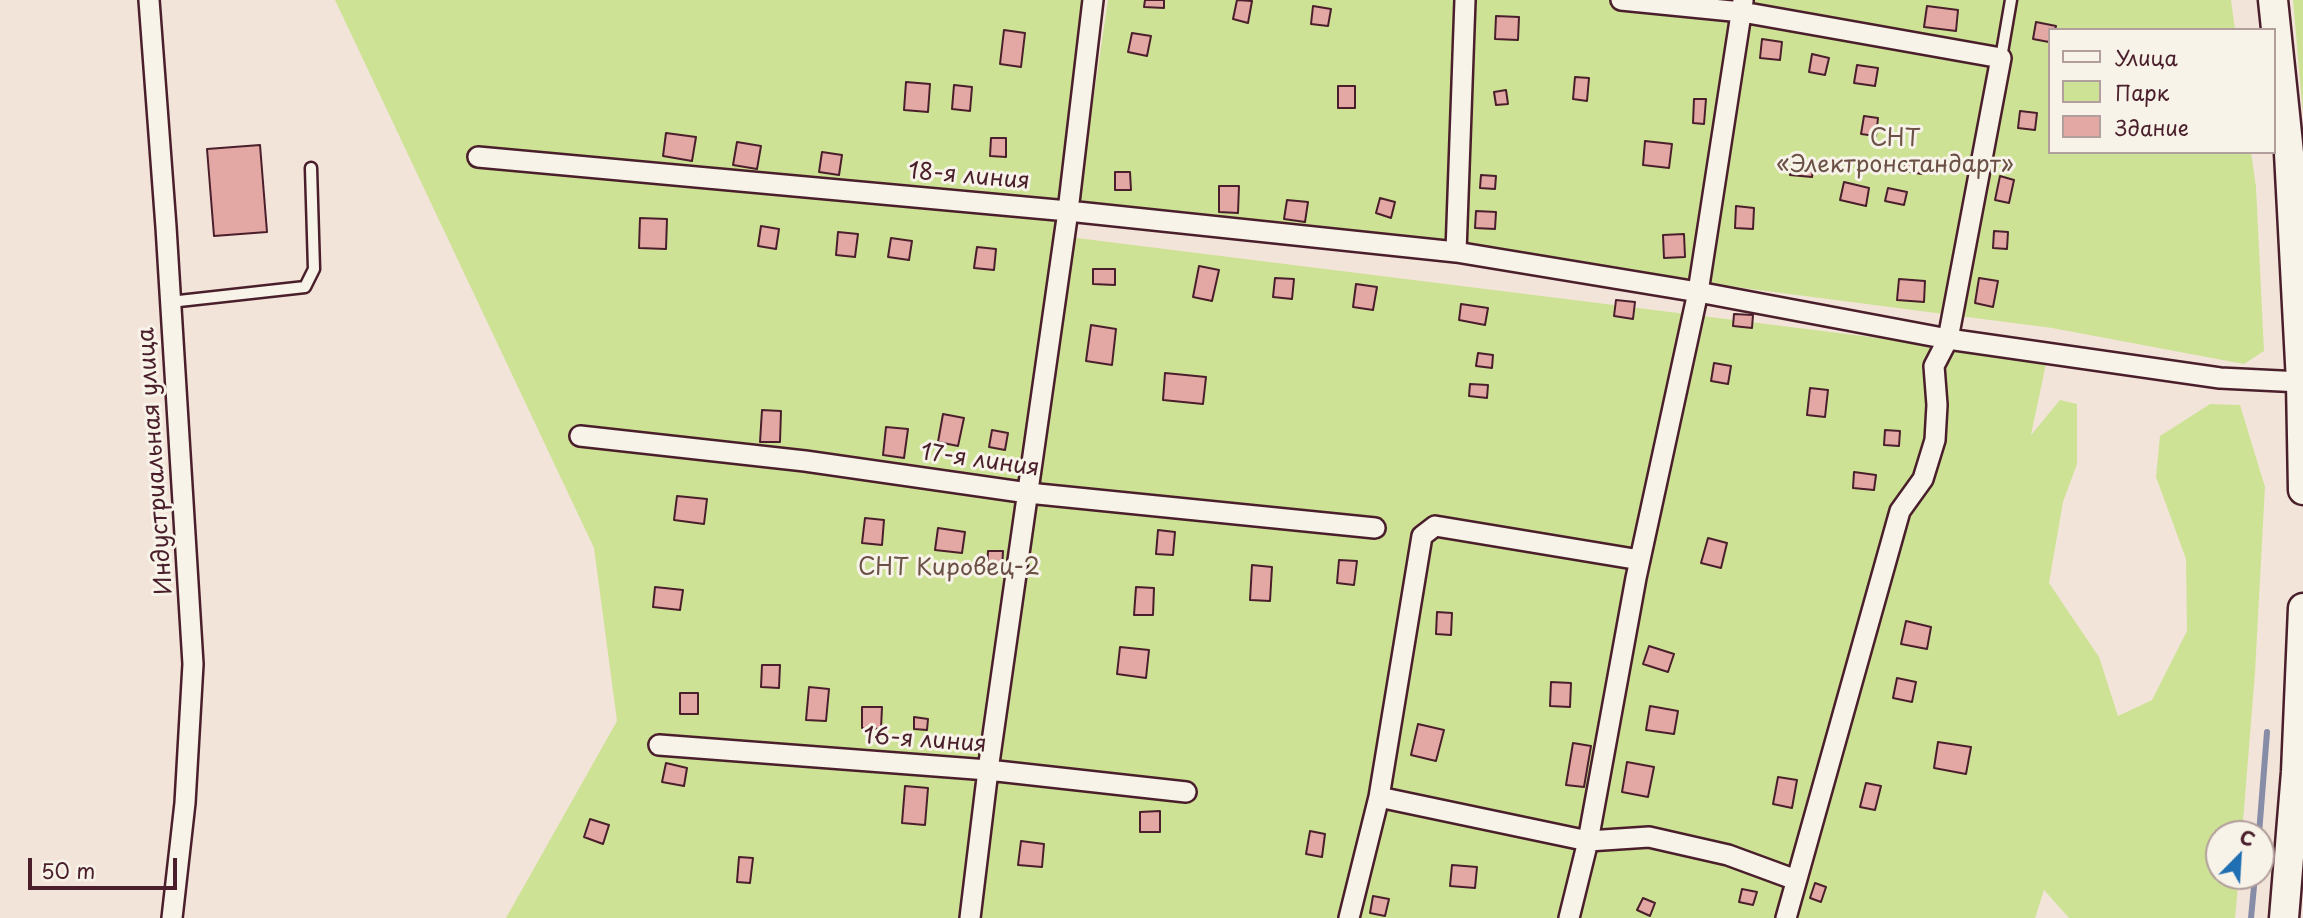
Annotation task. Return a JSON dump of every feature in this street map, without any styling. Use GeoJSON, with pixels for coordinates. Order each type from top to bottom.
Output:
{"type":"FeatureCollection","features":[{"type":"Feature","properties":{"kind":"main road"},"geometry":{"type":"LineString","coordinates":[[2273,0],[2290,153],[2301,382],[2303,490]]}},
{"type":"Feature","properties":{"kind":"main road"},"geometry":{"type":"LineString","coordinates":[[2284,918],[2296,772],[2303,608]]}},
{"type":"Feature","properties":{"kind":"street","name":"Индустриальная улица"},"geometry":{"type":"LineString","coordinates":[[149,0],[193,664],[185,803],[172,918]]}},
{"type":"Feature","properties":{"kind":"street"},"geometry":{"type":"LineString","coordinates":[[970,918],[988,770],[1068,211],[1093,0]]}},
{"type":"Feature","properties":{"kind":"street"},"geometry":{"type":"LineString","coordinates":[[1456,252],[1465,0]]}},
{"type":"Feature","properties":{"kind":"street"},"geometry":{"type":"LineString","coordinates":[[1621,0],[1743,6],[2001,58],[1948,339],[1934,366],[1937,405],[1935,440],[1923,479],[1900,511],[1786,918]]}},
{"type":"Feature","properties":{"kind":"street"},"geometry":{"type":"LineString","coordinates":[[1569,918],[1588,841],[1640,560],[1698,292],[1743,6]]}},
{"type":"Feature","properties":{"kind":"street","name":"18-я линия"},"geometry":{"type":"LineString","coordinates":[[478,156],[1068,211],[1456,252],[1698,292],[1948,339],[2220,378],[2301,382]]}},
{"type":"Feature","properties":{"kind":"street","name":"17-я линия"},"geometry":{"type":"LineString","coordinates":[[580,436],[804,461],[1028,493],[1375,528]]}},
{"type":"Feature","properties":{"kind":"street"},"geometry":{"type":"LineString","coordinates":[[1349,918],[1379,797],[1422,537],[1435,526],[1640,560]]}},
{"type":"Feature","properties":{"kind":"street","name":"16-я линия"},"geometry":{"type":"LineString","coordinates":[[659,745],[988,770],[1186,792]]}},
{"type":"Feature","properties":{"kind":"street"},"geometry":{"type":"LineString","coordinates":[[1379,797],[1588,841],[1649,836],[1728,855],[1796,880]]}},
{"type":"Feature","properties":{"kind":"lane"},"geometry":{"type":"LineString","coordinates":[[2001,58],[2011,0]]}},
{"type":"Feature","properties":{"kind":"lane"},"geometry":{"type":"LineString","coordinates":[[170,302],[305,288],[314,270],[311,168]]}},
{"type":"Feature","properties":{"kind":"green space","name":"СНТ Кировец-2"},"geometry":{"type":"Polygon","coordinates":[[[335,0],[1089,0],[1053,235],[2047,359],[2031,435],[2060,400],[2077,404],[2077,464],[2063,502],[2049,583],[2099,657],[2118,716],[2152,700],[2187,631],[2186,559],[2156,477],[2160,436],[2210,404],[2240,405],[2265,487],[2255,673],[2243,820],[2205,820],[2205,890],[2238,890],[2235,918],[2069,918],[2044,890],[2035,918],[506,918],[617,721],[594,548],[335,0]]]}},
{"type":"Feature","properties":{"kind":"green space","name":"СНТ «Электронстандарт»"},"geometry":{"type":"Polygon","coordinates":[[[1108,0],[2231,0],[2235,28],[2048,28],[2048,154],[2251,154],[2256,187],[2264,351],[2244,364],[2052,328],[1472,253],[1076,216],[1108,0]]]}},
{"type":"Feature","properties":{"kind":"green space"},"geometry":{"type":"Polygon","coordinates":[[[2293,0],[2303,0],[2303,115],[2293,0]]]}},
{"type":"Feature","properties":{"kind":"building"},"geometry":{"type":"Polygon","coordinates":[[[1145,0],[1164,0],[1164,8],[1144,7],[1145,0]]]}},
{"type":"Feature","properties":{"kind":"building"},"geometry":{"type":"Polygon","coordinates":[[[1237,0],[1252,1],[1248,23],[1233,19],[1237,0]]]}},
{"type":"Feature","properties":{"kind":"building"},"geometry":{"type":"Polygon","coordinates":[[[1313,6],[1331,9],[1328,26],[1311,24],[1313,6]]]}},
{"type":"Feature","properties":{"kind":"building"},"geometry":{"type":"Polygon","coordinates":[[[1927,6],[1958,10],[1956,31],[1924,27],[1927,6]]]}},
{"type":"Feature","properties":{"kind":"building"},"geometry":{"type":"Polygon","coordinates":[[[1496,16],[1519,17],[1518,40],[1495,39],[1496,16]]]}},
{"type":"Feature","properties":{"kind":"building"},"geometry":{"type":"Polygon","coordinates":[[[2036,22],[2056,26],[2048,28],[2048,42],[2033,39],[2036,22]]]}},
{"type":"Feature","properties":{"kind":"building"},"geometry":{"type":"Polygon","coordinates":[[[1004,30],[1025,33],[1021,67],[1000,64],[1004,30]]]}},
{"type":"Feature","properties":{"kind":"building"},"geometry":{"type":"Polygon","coordinates":[[[1132,33],[1151,36],[1147,56],[1128,52],[1132,33]]]}},
{"type":"Feature","properties":{"kind":"building"},"geometry":{"type":"Polygon","coordinates":[[[1762,39],[1782,42],[1780,60],[1760,58],[1762,39]]]}},
{"type":"Feature","properties":{"kind":"building"},"geometry":{"type":"Polygon","coordinates":[[[1812,54],[1829,58],[1825,75],[1809,72],[1812,54]]]}},
{"type":"Feature","properties":{"kind":"building"},"geometry":{"type":"Polygon","coordinates":[[[1857,65],[1878,68],[1875,86],[1854,83],[1857,65]]]}},
{"type":"Feature","properties":{"kind":"building"},"geometry":{"type":"Polygon","coordinates":[[[1575,77],[1589,78],[1587,101],[1573,99],[1575,77]]]}},
{"type":"Feature","properties":{"kind":"building"},"geometry":{"type":"Polygon","coordinates":[[[906,82],[930,84],[928,112],[904,110],[906,82]]]}},
{"type":"Feature","properties":{"kind":"building"},"geometry":{"type":"Polygon","coordinates":[[[954,85],[972,87],[970,111],[952,109],[954,85]]]}},
{"type":"Feature","properties":{"kind":"building"},"geometry":{"type":"Polygon","coordinates":[[[1338,86],[1355,86],[1355,108],[1338,108],[1338,86]]]}},
{"type":"Feature","properties":{"kind":"building"},"geometry":{"type":"Polygon","coordinates":[[[1506,90],[1508,104],[1496,105],[1494,92],[1506,90]]]}},
{"type":"Feature","properties":{"kind":"building"},"geometry":{"type":"Polygon","coordinates":[[[1694,99],[1706,99],[1704,124],[1693,123],[1694,99]]]}},
{"type":"Feature","properties":{"kind":"building"},"geometry":{"type":"Polygon","coordinates":[[[2020,111],[2037,113],[2035,130],[2018,128],[2020,111]]]}},
{"type":"Feature","properties":{"kind":"building"},"geometry":{"type":"Polygon","coordinates":[[[1864,116],[1878,118],[1876,136],[1861,134],[1864,116]]]}},
{"type":"Feature","properties":{"kind":"building"},"geometry":{"type":"Polygon","coordinates":[[[666,133],[696,137],[692,161],[663,156],[666,133]]]}},
{"type":"Feature","properties":{"kind":"building"},"geometry":{"type":"Polygon","coordinates":[[[991,138],[1006,138],[1006,157],[990,156],[991,138]]]}},
{"type":"Feature","properties":{"kind":"building"},"geometry":{"type":"Polygon","coordinates":[[[1645,141],[1672,144],[1669,168],[1643,165],[1645,141]]]}},
{"type":"Feature","properties":{"kind":"building"},"geometry":{"type":"Polygon","coordinates":[[[737,142],[761,146],[757,169],[733,165],[737,142]]]}},
{"type":"Feature","properties":{"kind":"building"},"geometry":{"type":"Polygon","coordinates":[[[260,145],[267,232],[214,236],[207,149],[260,145]]]}},
{"type":"Feature","properties":{"kind":"building"},"geometry":{"type":"Polygon","coordinates":[[[822,152],[842,155],[839,175],[819,172],[822,152]]]}},
{"type":"Feature","properties":{"kind":"building"},"geometry":{"type":"Polygon","coordinates":[[[1792,159],[1814,162],[1812,177],[1790,175],[1792,159]]]}},
{"type":"Feature","properties":{"kind":"building"},"geometry":{"type":"Polygon","coordinates":[[[1906,161],[1924,164],[1922,174],[1904,171],[1906,161]]]}},
{"type":"Feature","properties":{"kind":"building"},"geometry":{"type":"Polygon","coordinates":[[[1115,172],[1130,172],[1131,190],[1115,190],[1115,172]]]}},
{"type":"Feature","properties":{"kind":"building"},"geometry":{"type":"Polygon","coordinates":[[[1481,175],[1496,176],[1495,189],[1480,188],[1481,175]]]}},
{"type":"Feature","properties":{"kind":"building"},"geometry":{"type":"Polygon","coordinates":[[[2000,176],[2014,180],[2009,203],[1995,200],[2000,176]]]}},
{"type":"Feature","properties":{"kind":"building"},"geometry":{"type":"Polygon","coordinates":[[[1844,182],[1869,188],[1866,206],[1840,200],[1844,182]]]}},
{"type":"Feature","properties":{"kind":"building"},"geometry":{"type":"Polygon","coordinates":[[[1219,186],[1239,186],[1238,213],[1219,212],[1219,186]]]}},
{"type":"Feature","properties":{"kind":"building"},"geometry":{"type":"Polygon","coordinates":[[[1888,188],[1907,192],[1904,205],[1885,201],[1888,188]]]}},
{"type":"Feature","properties":{"kind":"building"},"geometry":{"type":"Polygon","coordinates":[[[1380,198],[1395,202],[1391,218],[1376,213],[1380,198]]]}},
{"type":"Feature","properties":{"kind":"building"},"geometry":{"type":"Polygon","coordinates":[[[1287,200],[1308,202],[1305,222],[1284,219],[1287,200]]]}},
{"type":"Feature","properties":{"kind":"building"},"geometry":{"type":"Polygon","coordinates":[[[1736,206],[1754,208],[1753,229],[1735,228],[1736,206]]]}},
{"type":"Feature","properties":{"kind":"building"},"geometry":{"type":"Polygon","coordinates":[[[1476,211],[1496,212],[1495,229],[1475,228],[1476,211]]]}},
{"type":"Feature","properties":{"kind":"building"},"geometry":{"type":"Polygon","coordinates":[[[640,218],[667,219],[666,249],[639,248],[640,218]]]}},
{"type":"Feature","properties":{"kind":"building"},"geometry":{"type":"Polygon","coordinates":[[[761,226],[779,229],[776,249],[758,246],[761,226]]]}},
{"type":"Feature","properties":{"kind":"building"},"geometry":{"type":"Polygon","coordinates":[[[1994,231],[2008,232],[2007,249],[1993,248],[1994,231]]]}},
{"type":"Feature","properties":{"kind":"building"},"geometry":{"type":"Polygon","coordinates":[[[838,232],[858,234],[855,257],[836,255],[838,232]]]}},
{"type":"Feature","properties":{"kind":"building"},"geometry":{"type":"Polygon","coordinates":[[[1684,234],[1685,257],[1664,258],[1663,235],[1684,234]]]}},
{"type":"Feature","properties":{"kind":"building"},"geometry":{"type":"Polygon","coordinates":[[[891,238],[912,241],[909,260],[888,257],[891,238]]]}},
{"type":"Feature","properties":{"kind":"building"},"geometry":{"type":"Polygon","coordinates":[[[977,247],[996,249],[994,270],[974,268],[977,247]]]}},
{"type":"Feature","properties":{"kind":"building"},"geometry":{"type":"Polygon","coordinates":[[[1199,266],[1219,270],[1212,301],[1193,297],[1199,266]]]}},
{"type":"Feature","properties":{"kind":"building"},"geometry":{"type":"Polygon","coordinates":[[[1093,269],[1115,269],[1115,285],[1093,284],[1093,269]]]}},
{"type":"Feature","properties":{"kind":"building"},"geometry":{"type":"Polygon","coordinates":[[[1275,278],[1294,279],[1292,299],[1273,297],[1275,278]]]}},
{"type":"Feature","properties":{"kind":"building"},"geometry":{"type":"Polygon","coordinates":[[[1979,278],[1998,281],[1993,307],[1975,303],[1979,278]]]}},
{"type":"Feature","properties":{"kind":"building"},"geometry":{"type":"Polygon","coordinates":[[[1899,279],[1925,281],[1924,302],[1897,300],[1899,279]]]}},
{"type":"Feature","properties":{"kind":"building"},"geometry":{"type":"Polygon","coordinates":[[[1356,284],[1377,287],[1373,310],[1353,307],[1356,284]]]}},
{"type":"Feature","properties":{"kind":"building"},"geometry":{"type":"Polygon","coordinates":[[[1616,300],[1635,302],[1633,319],[1614,316],[1616,300]]]}},
{"type":"Feature","properties":{"kind":"building"},"geometry":{"type":"Polygon","coordinates":[[[1461,304],[1488,308],[1485,325],[1459,320],[1461,304]]]}},
{"type":"Feature","properties":{"kind":"building"},"geometry":{"type":"Polygon","coordinates":[[[1734,314],[1753,315],[1752,328],[1733,326],[1734,314]]]}},
{"type":"Feature","properties":{"kind":"building"},"geometry":{"type":"Polygon","coordinates":[[[1091,325],[1116,329],[1112,365],[1086,361],[1091,325]]]}},
{"type":"Feature","properties":{"kind":"building"},"geometry":{"type":"Polygon","coordinates":[[[1478,353],[1493,355],[1492,368],[1476,366],[1478,353]]]}},
{"type":"Feature","properties":{"kind":"building"},"geometry":{"type":"Polygon","coordinates":[[[1714,363],[1731,366],[1728,384],[1711,381],[1714,363]]]}},
{"type":"Feature","properties":{"kind":"building"},"geometry":{"type":"Polygon","coordinates":[[[1165,373],[1206,377],[1203,404],[1163,400],[1165,373]]]}},
{"type":"Feature","properties":{"kind":"building"},"geometry":{"type":"Polygon","coordinates":[[[1470,384],[1488,385],[1487,398],[1469,396],[1470,384]]]}},
{"type":"Feature","properties":{"kind":"building"},"geometry":{"type":"Polygon","coordinates":[[[1810,388],[1828,390],[1825,417],[1807,415],[1810,388]]]}},
{"type":"Feature","properties":{"kind":"building"},"geometry":{"type":"Polygon","coordinates":[[[762,410],[781,411],[780,442],[760,442],[762,410]]]}},
{"type":"Feature","properties":{"kind":"building"},"geometry":{"type":"Polygon","coordinates":[[[943,414],[964,418],[958,446],[938,442],[943,414]]]}},
{"type":"Feature","properties":{"kind":"building"},"geometry":{"type":"Polygon","coordinates":[[[886,427],[908,429],[904,458],[883,455],[886,427]]]}},
{"type":"Feature","properties":{"kind":"building"},"geometry":{"type":"Polygon","coordinates":[[[992,430],[1008,433],[1005,450],[989,447],[992,430]]]}},
{"type":"Feature","properties":{"kind":"building"},"geometry":{"type":"Polygon","coordinates":[[[1885,430],[1900,431],[1899,446],[1884,445],[1885,430]]]}},
{"type":"Feature","properties":{"kind":"building"},"geometry":{"type":"Polygon","coordinates":[[[1854,472],[1876,475],[1874,490],[1853,488],[1854,472]]]}},
{"type":"Feature","properties":{"kind":"building"},"geometry":{"type":"Polygon","coordinates":[[[677,496],[707,499],[704,524],[674,520],[677,496]]]}},
{"type":"Feature","properties":{"kind":"building"},"geometry":{"type":"Polygon","coordinates":[[[865,518],[884,520],[882,545],[862,543],[865,518]]]}},
{"type":"Feature","properties":{"kind":"building"},"geometry":{"type":"Polygon","coordinates":[[[938,528],[965,532],[962,553],[935,550],[938,528]]]}},
{"type":"Feature","properties":{"kind":"building"},"geometry":{"type":"Polygon","coordinates":[[[1158,530],[1175,532],[1173,555],[1156,554],[1158,530]]]}},
{"type":"Feature","properties":{"kind":"building"},"geometry":{"type":"Polygon","coordinates":[[[1708,538],[1727,543],[1721,568],[1701,563],[1708,538]]]}},
{"type":"Feature","properties":{"kind":"building"},"geometry":{"type":"Polygon","coordinates":[[[988,551],[1003,551],[1002,570],[987,569],[988,551]]]}},
{"type":"Feature","properties":{"kind":"building"},"geometry":{"type":"Polygon","coordinates":[[[1339,560],[1357,561],[1354,585],[1337,583],[1339,560]]]}},
{"type":"Feature","properties":{"kind":"building"},"geometry":{"type":"Polygon","coordinates":[[[1252,565],[1272,567],[1270,601],[1250,600],[1252,565]]]}},
{"type":"Feature","properties":{"kind":"building"},"geometry":{"type":"Polygon","coordinates":[[[655,587],[683,590],[680,610],[653,607],[655,587]]]}},
{"type":"Feature","properties":{"kind":"building"},"geometry":{"type":"Polygon","coordinates":[[[1136,587],[1154,588],[1153,615],[1134,615],[1136,587]]]}},
{"type":"Feature","properties":{"kind":"building"},"geometry":{"type":"Polygon","coordinates":[[[1437,612],[1452,613],[1451,635],[1436,634],[1437,612]]]}},
{"type":"Feature","properties":{"kind":"building"},"geometry":{"type":"Polygon","coordinates":[[[1906,621],[1931,627],[1927,649],[1901,644],[1906,621]]]}},
{"type":"Feature","properties":{"kind":"building"},"geometry":{"type":"Polygon","coordinates":[[[1649,646],[1674,654],[1668,672],[1643,664],[1649,646]]]}},
{"type":"Feature","properties":{"kind":"building"},"geometry":{"type":"Polygon","coordinates":[[[1120,647],[1149,650],[1146,678],[1117,674],[1120,647]]]}},
{"type":"Feature","properties":{"kind":"building"},"geometry":{"type":"Polygon","coordinates":[[[762,665],[780,665],[779,688],[761,687],[762,665]]]}},
{"type":"Feature","properties":{"kind":"building"},"geometry":{"type":"Polygon","coordinates":[[[1897,678],[1916,682],[1912,702],[1893,698],[1897,678]]]}},
{"type":"Feature","properties":{"kind":"building"},"geometry":{"type":"Polygon","coordinates":[[[1551,682],[1571,683],[1570,707],[1550,706],[1551,682]]]}},
{"type":"Feature","properties":{"kind":"building"},"geometry":{"type":"Polygon","coordinates":[[[809,687],[829,689],[826,721],[806,720],[809,687]]]}},
{"type":"Feature","properties":{"kind":"building"},"geometry":{"type":"Polygon","coordinates":[[[680,693],[698,693],[698,714],[680,714],[680,693]]]}},
{"type":"Feature","properties":{"kind":"building"},"geometry":{"type":"Polygon","coordinates":[[[1650,706],[1678,711],[1674,734],[1646,730],[1650,706]]]}},
{"type":"Feature","properties":{"kind":"building"},"geometry":{"type":"Polygon","coordinates":[[[862,707],[882,707],[881,729],[862,728],[862,707]]]}},
{"type":"Feature","properties":{"kind":"building"},"geometry":{"type":"Polygon","coordinates":[[[914,717],[928,719],[927,730],[914,729],[914,717]]]}},
{"type":"Feature","properties":{"kind":"building"},"geometry":{"type":"Polygon","coordinates":[[[1418,724],[1444,730],[1436,761],[1411,755],[1418,724]]]}},
{"type":"Feature","properties":{"kind":"building"},"geometry":{"type":"Polygon","coordinates":[[[1938,742],[1971,747],[1966,774],[1934,768],[1938,742]]]}},
{"type":"Feature","properties":{"kind":"building"},"geometry":{"type":"Polygon","coordinates":[[[1573,743],[1591,746],[1584,787],[1566,785],[1573,743]]]}},
{"type":"Feature","properties":{"kind":"building"},"geometry":{"type":"Polygon","coordinates":[[[1627,762],[1654,767],[1648,797],[1622,792],[1627,762]]]}},
{"type":"Feature","properties":{"kind":"building"},"geometry":{"type":"Polygon","coordinates":[[[666,763],[687,768],[684,786],[662,782],[666,763]]]}},
{"type":"Feature","properties":{"kind":"building"},"geometry":{"type":"Polygon","coordinates":[[[1778,777],[1797,780],[1792,808],[1773,804],[1778,777]]]}},
{"type":"Feature","properties":{"kind":"building"},"geometry":{"type":"Polygon","coordinates":[[[1866,783],[1881,786],[1875,810],[1860,807],[1866,783]]]}},
{"type":"Feature","properties":{"kind":"building"},"geometry":{"type":"Polygon","coordinates":[[[905,786],[928,788],[925,825],[902,823],[905,786]]]}},
{"type":"Feature","properties":{"kind":"building"},"geometry":{"type":"Polygon","coordinates":[[[1160,811],[1160,832],[1140,832],[1140,812],[1160,811]]]}},
{"type":"Feature","properties":{"kind":"building"},"geometry":{"type":"Polygon","coordinates":[[[590,819],[609,825],[603,844],[584,837],[590,819]]]}},
{"type":"Feature","properties":{"kind":"building"},"geometry":{"type":"Polygon","coordinates":[[[1310,831],[1325,834],[1322,857],[1306,854],[1310,831]]]}},
{"type":"Feature","properties":{"kind":"building"},"geometry":{"type":"Polygon","coordinates":[[[1021,841],[1044,844],[1042,867],[1018,865],[1021,841]]]}},
{"type":"Feature","properties":{"kind":"building"},"geometry":{"type":"Polygon","coordinates":[[[739,857],[753,858],[750,883],[737,882],[739,857]]]}},
{"type":"Feature","properties":{"kind":"building"},"geometry":{"type":"Polygon","coordinates":[[[1452,865],[1477,867],[1475,888],[1450,886],[1452,865]]]}},
{"type":"Feature","properties":{"kind":"building"},"geometry":{"type":"Polygon","coordinates":[[[1815,883],[1826,887],[1821,902],[1810,898],[1815,883]]]}},
{"type":"Feature","properties":{"kind":"building"},"geometry":{"type":"Polygon","coordinates":[[[1742,889],[1757,892],[1753,905],[1739,902],[1742,889]]]}},
{"type":"Feature","properties":{"kind":"building"},"geometry":{"type":"Polygon","coordinates":[[[1373,896],[1389,899],[1385,916],[1370,913],[1373,896]]]}},
{"type":"Feature","properties":{"kind":"building"},"geometry":{"type":"Polygon","coordinates":[[[1643,898],[1655,903],[1650,916],[1637,910],[1643,898]]]}},
{"type":"Feature","properties":{"kind":"waterway"},"geometry":{"type":"LineString","coordinates":[[2260,820],[2267,732]]}},
{"type":"Feature","properties":{"kind":"waterway"},"geometry":{"type":"LineString","coordinates":[[2251,918],[2254,890]]}}]}
